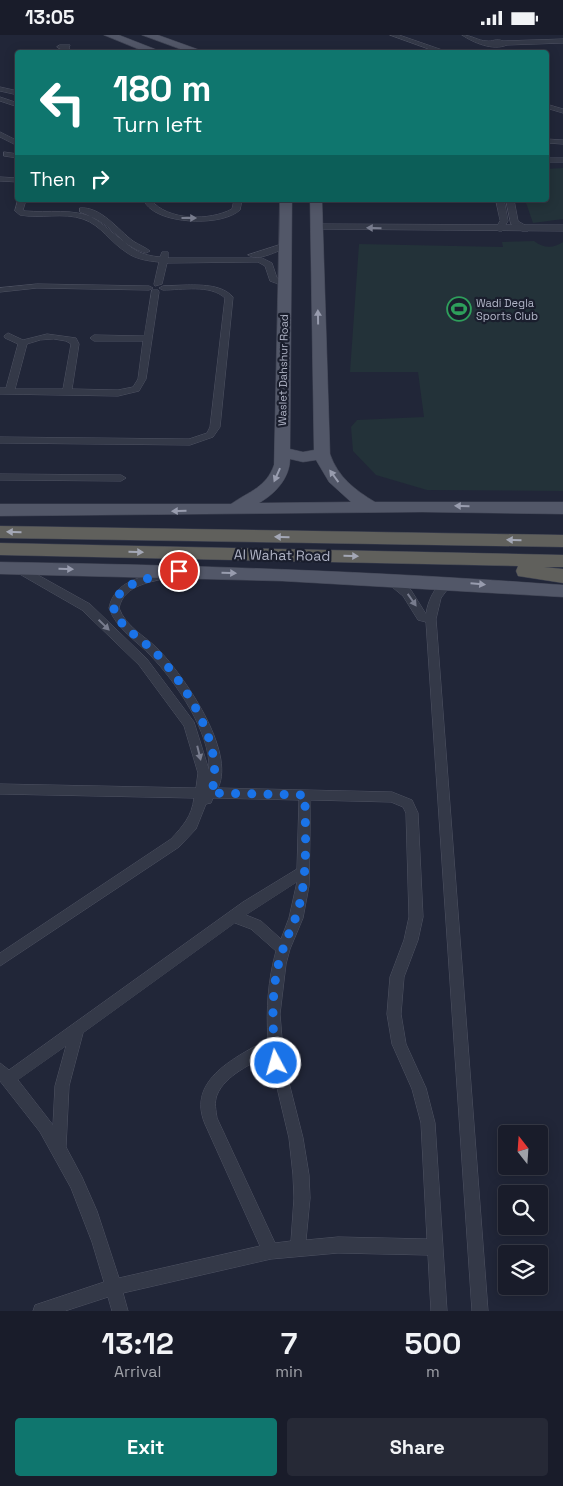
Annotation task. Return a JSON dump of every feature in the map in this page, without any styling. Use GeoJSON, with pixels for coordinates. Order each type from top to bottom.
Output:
{"type":"FeatureCollection","features":[{"type":"Feature","properties":{"kind":"highway","name":"Al Wahat Road"},"geometry":{"type":"LineString","coordinates":[[0,532],[563,541]]}},
{"type":"Feature","properties":{"kind":"highway","name":"Al Wahat Road"},"geometry":{"type":"LineString","coordinates":[[0,549],[563,561]]}},
{"type":"Feature","properties":{"kind":"highway"},"geometry":{"type":"LineString","coordinates":[[442,559],[563,576]]}},
{"type":"Feature","properties":{"kind":"main road"},"geometry":{"type":"LineString","coordinates":[[109,35],[152,50]]}},
{"type":"Feature","properties":{"kind":"main road"},"geometry":{"type":"LineString","coordinates":[[147,35],[193,50]]}},
{"type":"Feature","properties":{"kind":"main road","name":"Waslet Dahshur Road"},"geometry":{"type":"LineString","coordinates":[[227,510],[259,497],[272,485],[280,474],[282,452],[286,202]]}},
{"type":"Feature","properties":{"kind":"main road"},"geometry":{"type":"LineString","coordinates":[[316,202],[322,454],[336,480],[350,494],[371,507]]}},
{"type":"Feature","properties":{"kind":"main road"},"geometry":{"type":"LineString","coordinates":[[282,452],[303,457],[322,454]]}},
{"type":"Feature","properties":{"kind":"main road"},"geometry":{"type":"LineString","coordinates":[[0,510],[227,510],[371,507],[563,508]]}},
{"type":"Feature","properties":{"kind":"main road"},"geometry":{"type":"LineString","coordinates":[[0,568],[179,571],[448,581],[563,591]]}},
{"type":"Feature","properties":{"kind":"street"},"geometry":{"type":"LineString","coordinates":[[393,35],[447,50]]}},
{"type":"Feature","properties":{"kind":"street"},"geometry":{"type":"LineString","coordinates":[[407,35],[448,50]]}},
{"type":"Feature","properties":{"kind":"street"},"geometry":{"type":"LineString","coordinates":[[465,35],[490,45],[491,42],[499,41],[563,41]]}},
{"type":"Feature","properties":{"kind":"street"},"geometry":{"type":"LineString","coordinates":[[0,89],[15,92]]}},
{"type":"Feature","properties":{"kind":"street"},"geometry":{"type":"LineString","coordinates":[[0,99],[15,104]]}},
{"type":"Feature","properties":{"kind":"street"},"geometry":{"type":"LineString","coordinates":[[549,107],[563,111]]}},
{"type":"Feature","properties":{"kind":"street"},"geometry":{"type":"LineString","coordinates":[[0,134],[15,142]]}},
{"type":"Feature","properties":{"kind":"street"},"geometry":{"type":"LineString","coordinates":[[549,141],[563,141]]}},
{"type":"Feature","properties":{"kind":"street"},"geometry":{"type":"LineString","coordinates":[[7,154],[15,155]]}},
{"type":"Feature","properties":{"kind":"street"},"geometry":{"type":"LineString","coordinates":[[549,160],[563,160]]}},
{"type":"Feature","properties":{"kind":"street"},"geometry":{"type":"LineString","coordinates":[[549,165],[563,165]]}},
{"type":"Feature","properties":{"kind":"street"},"geometry":{"type":"LineString","coordinates":[[0,179],[15,180]]}},
{"type":"Feature","properties":{"kind":"street"},"geometry":{"type":"LineString","coordinates":[[21,202],[19,211],[21,213],[80,216],[93,221],[135,255],[259,258],[285,245]]}},
{"type":"Feature","properties":{"kind":"street"},"geometry":{"type":"LineString","coordinates":[[27,202],[26,206],[29,208],[90,211],[104,217],[136,247],[164,257]]}},
{"type":"Feature","properties":{"kind":"street"},"geometry":{"type":"LineString","coordinates":[[148,202],[160,213],[183,218],[228,215],[236,210],[238,202]]}},
{"type":"Feature","properties":{"kind":"street"},"geometry":{"type":"LineString","coordinates":[[499,229],[504,221],[500,202]]}},
{"type":"Feature","properties":{"kind":"street"},"geometry":{"type":"LineString","coordinates":[[510,202],[514,222],[525,229]]}},
{"type":"Feature","properties":{"kind":"street"},"geometry":{"type":"LineString","coordinates":[[408,233],[563,228]]}},
{"type":"Feature","properties":{"kind":"street"},"geometry":{"type":"LineString","coordinates":[[316,232],[563,235]]}},
{"type":"Feature","properties":{"kind":"street"},"geometry":{"type":"LineString","coordinates":[[114,239],[123,236]]}},
{"type":"Feature","properties":{"kind":"street"},"geometry":{"type":"LineString","coordinates":[[0,391],[118,393],[136,389],[142,379],[156,288],[164,257]]}},
{"type":"Feature","properties":{"kind":"street"},"geometry":{"type":"LineString","coordinates":[[259,258],[269,265],[273,279],[284,284]]}},
{"type":"Feature","properties":{"kind":"street"},"geometry":{"type":"LineString","coordinates":[[0,290],[37,287],[218,289],[228,297],[215,427],[210,435],[190,442],[0,440]]}},
{"type":"Feature","properties":{"kind":"street"},"geometry":{"type":"LineString","coordinates":[[8,336],[23,343],[35,338],[66,338],[75,342],[67,392]]}},
{"type":"Feature","properties":{"kind":"street"},"geometry":{"type":"LineString","coordinates":[[94,338],[148,339]]}},
{"type":"Feature","properties":{"kind":"street"},"geometry":{"type":"LineString","coordinates":[[10,391],[23,343]]}},
{"type":"Feature","properties":{"kind":"street"},"geometry":{"type":"LineString","coordinates":[[0,477],[121,478]]}},
{"type":"Feature","properties":{"kind":"street"},"geometry":{"type":"LineString","coordinates":[[20,569],[86,607],[143,662],[176,704],[196,723]]}},
{"type":"Feature","properties":{"kind":"street"},"geometry":{"type":"LineString","coordinates":[[0,960],[174,843],[192,825],[216,772],[211,749],[196,723],[173,674],[156,653],[119,619],[114,609],[118,594],[128,586],[179,571]]}},
{"type":"Feature","properties":{"kind":"street"},"geometry":{"type":"LineString","coordinates":[[390,579],[407,593],[422,617],[431,619]]}},
{"type":"Feature","properties":{"kind":"street"},"geometry":{"type":"LineString","coordinates":[[448,581],[433,601],[431,619],[480,1311]]}},
{"type":"Feature","properties":{"kind":"street"},"geometry":{"type":"LineString","coordinates":[[0,789],[392,797],[404,800],[411,808],[416,917],[411,941],[397,977],[394,1014],[400,1044],[419,1088],[428,1123],[439,1311]]}},
{"type":"Feature","properties":{"kind":"street"},"geometry":{"type":"LineString","coordinates":[[298,1247],[302,1198],[301,1175],[292,1124],[280,1083],[274,1043],[274,997],[283,949],[296,918],[304,871],[305,795]]}},
{"type":"Feature","properties":{"kind":"street"},"geometry":{"type":"LineString","coordinates":[[120,1311],[90,1211],[59,1146],[26,1100],[4,1075],[77,1030],[234,916],[304,871]]}},
{"type":"Feature","properties":{"kind":"street"},"geometry":{"type":"LineString","coordinates":[[234,916],[256,925],[283,949]]}},
{"type":"Feature","properties":{"kind":"street"},"geometry":{"type":"LineString","coordinates":[[59,1146],[62,1086],[77,1030]]}},
{"type":"Feature","properties":{"kind":"street"},"geometry":{"type":"LineString","coordinates":[[271,1251],[210,1119],[207,1101],[209,1092],[220,1077],[274,1043]]}},
{"type":"Feature","properties":{"kind":"street"},"geometry":{"type":"LineString","coordinates":[[41,1311],[113,1287],[271,1251],[298,1247],[338,1245],[435,1247]]}},
{"type":"Feature","properties":{"kind":"shaded area"},"geometry":{"type":"Polygon","coordinates":[[[563,168],[563,219],[533,223],[526,202],[549,202],[549,169],[563,168]]]}},
{"type":"Feature","properties":{"kind":"shaded area","name":"Wadi Degla Sports Club"},"geometry":{"type":"Polygon","coordinates":[[[534,241],[548,247],[556,246],[563,242],[563,491],[427,490],[376,475],[353,451],[351,427],[357,420],[424,417],[418,372],[350,372],[359,244],[503,247],[502,242],[534,241]]]}},
{"type":"Feature","properties":{"kind":"place","name":"Wadi Degla Sports Club"},"geometry":{"type":"Point","coordinates":[459,309]}},
{"type":"Feature","properties":{"kind":"route"},"geometry":{"type":"LineString","coordinates":[[179,571],[128,586],[118,594],[114,609],[119,619],[156,653],[173,674],[196,709],[207,735],[216,772],[211,793],[305,795],[303,886],[296,918],[283,949],[274,997],[273,1028],[276,1063]]}}]}
